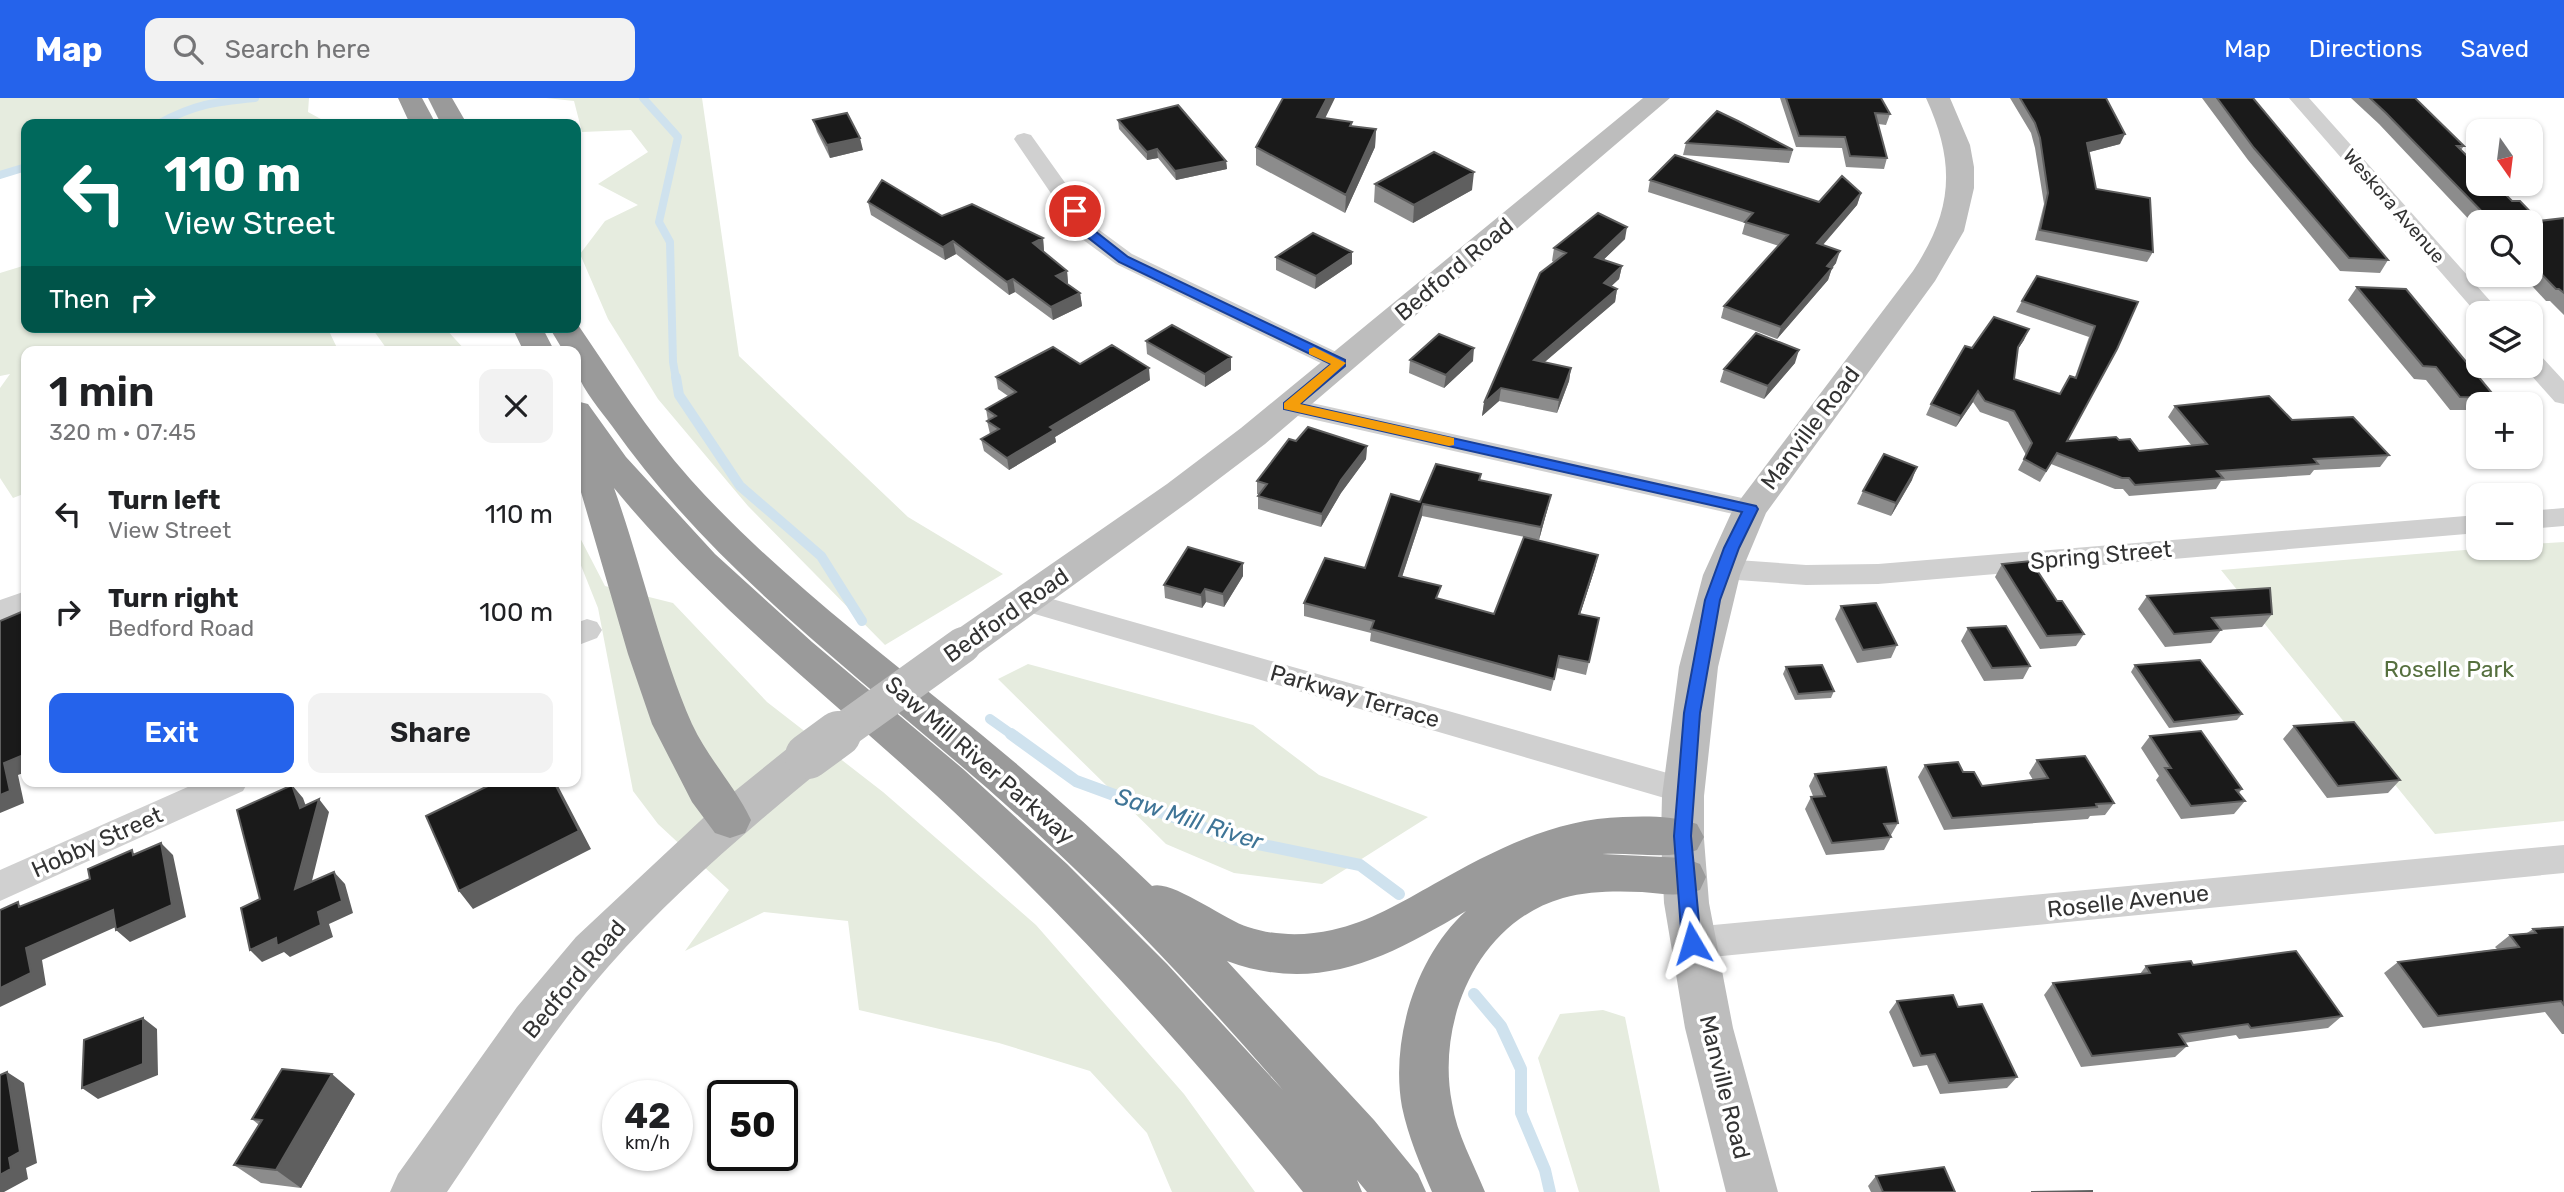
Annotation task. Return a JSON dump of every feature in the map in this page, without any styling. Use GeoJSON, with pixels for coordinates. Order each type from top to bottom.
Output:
{"type":"FeatureCollection","features":[{"type":"Feature","properties":{"kind":"highway"},"geometry":{"type":"LineString","coordinates":[[410,98],[420,119]]}},
{"type":"Feature","properties":{"kind":"highway"},"geometry":{"type":"LineString","coordinates":[[440,98],[451,119]]}},
{"type":"Feature","properties":{"kind":"highway","name":"Saw Mill River Parkway"},"geometry":{"type":"LineString","coordinates":[[581,356],[632,432],[708,519],[804,610],[1014,786],[1105,870],[1257,1025],[1400,1192]]}},
{"type":"Feature","properties":{"kind":"highway","name":"Saw Mill River Parkway"},"geometry":{"type":"LineString","coordinates":[[581,418],[629,482],[712,573],[989,818],[1127,953],[1229,1064],[1336,1192]]}},
{"type":"Feature","properties":{"kind":"highway"},"geometry":{"type":"LineString","coordinates":[[581,439],[616,545],[646,653],[675,734],[701,782],[730,820]]}},
{"type":"Feature","properties":{"kind":"highway"},"geometry":{"type":"LineString","coordinates":[[1105,870],[1220,938],[1256,950],[1311,955],[1349,947],[1372,938],[1499,869],[1547,848],[1601,836],[1683,857]]}},
{"type":"Feature","properties":{"kind":"highway"},"geometry":{"type":"LineString","coordinates":[[1459,1192],[1433,1130],[1425,1093],[1424,1059],[1427,1027],[1435,996],[1464,945],[1484,921],[1509,902],[1535,888],[1561,879],[1615,872],[1683,857]]}},
{"type":"Feature","properties":{"kind":"main road","name":"Bedford Road"},"geometry":{"type":"LineString","coordinates":[[416,1192],[534,1023],[592,952],[612,929],[730,820],[808,756],[1204,474],[1658,98]]}},
{"type":"Feature","properties":{"kind":"main road","name":"Manville Road"},"geometry":{"type":"LineString","coordinates":[[1752,1192],[1711,1037],[1692,943],[1683,857],[1685,791],[1699,668],[1713,600],[1723,569],[1751,509],[1918,285],[1947,239],[1960,202],[1962,174],[1955,136],[1938,98]]}},
{"type":"Feature","properties":{"kind":"street","name":"Weskora Avenue"},"geometry":{"type":"LineString","coordinates":[[2299,98],[2478,301]]}},
{"type":"Feature","properties":{"kind":"street"},"geometry":{"type":"LineString","coordinates":[[1024,139],[1090,234],[1124,259],[1340,363]]}},
{"type":"Feature","properties":{"kind":"street"},"geometry":{"type":"LineString","coordinates":[[2543,373],[2564,396]]}},
{"type":"Feature","properties":{"kind":"street"},"geometry":{"type":"LineString","coordinates":[[1289,406],[1751,509]]}},
{"type":"Feature","properties":{"kind":"street"},"geometry":{"type":"LineString","coordinates":[[2543,519],[2564,517]]}},
{"type":"Feature","properties":{"kind":"street","name":"Spring Street"},"geometry":{"type":"LineString","coordinates":[[1723,569],[1806,575],[1867,575],[2466,525]]}},
{"type":"Feature","properties":{"kind":"street","name":"Parkway Terrace"},"geometry":{"type":"LineString","coordinates":[[1024,601],[1685,791]]}},
{"type":"Feature","properties":{"kind":"street"},"geometry":{"type":"LineString","coordinates":[[0,611],[21,603]]}},
{"type":"Feature","properties":{"kind":"street","name":"Hobby Street"},"geometry":{"type":"LineString","coordinates":[[0,886],[221,787]]}},
{"type":"Feature","properties":{"kind":"street","name":"Roselle Avenue"},"geometry":{"type":"LineString","coordinates":[[1692,943],[2564,859]]}},
{"type":"Feature","properties":{"kind":"green space"},"geometry":{"type":"Polygon","coordinates":[[[0,98],[309,98],[308,112],[321,119],[21,119],[21,168],[0,174],[0,98]]]}},
{"type":"Feature","properties":{"kind":"green space"},"geometry":{"type":"Polygon","coordinates":[[[546,98],[702,98],[739,356],[908,517],[1003,574],[885,645],[748,506],[658,399],[608,319],[581,256],[605,221],[638,205],[598,184],[648,152],[631,130],[582,132],[581,119],[579,119],[574,101],[546,98]]]}},
{"type":"Feature","properties":{"kind":"green space"},"geometry":{"type":"Polygon","coordinates":[[[21,267],[21,333],[330,333],[336,346],[21,346],[21,495],[13,498],[0,478],[0,388],[10,374],[0,376],[0,273],[21,267]]]}},
{"type":"Feature","properties":{"kind":"green space"},"geometry":{"type":"Polygon","coordinates":[[[375,333],[450,333],[461,346],[385,346],[375,333]]]}},
{"type":"Feature","properties":{"kind":"green space"},"geometry":{"type":"Polygon","coordinates":[[[581,540],[605,586],[673,603],[767,702],[883,792],[1036,925],[1184,1094],[1255,1192],[1172,1192],[1147,1133],[1090,1071],[999,1043],[859,1010],[848,921],[764,912],[685,951],[729,890],[658,824],[633,791],[598,608],[581,566],[581,540]]]}},
{"type":"Feature","properties":{"kind":"green space","name":"Roselle Park"},"geometry":{"type":"Polygon","coordinates":[[[2564,542],[2564,821],[2435,834],[2221,570],[2466,550],[2466,560],[2543,560],[2543,543],[2564,542]]]}},
{"type":"Feature","properties":{"kind":"green space"},"geometry":{"type":"Polygon","coordinates":[[[1028,664],[1253,725],[1319,775],[1428,817],[1322,884],[1234,873],[1166,844],[998,679],[1028,664]]]}},
{"type":"Feature","properties":{"kind":"green space"},"geometry":{"type":"Polygon","coordinates":[[[1603,1010],[1625,1017],[1660,1192],[1579,1192],[1538,1058],[1560,1014],[1603,1010]]]}},
{"type":"Feature","properties":{"kind":"building"},"geometry":{"type":"Polygon","coordinates":[[[1283,98],[1327,98],[1317,117],[1352,122],[1350,126],[1376,129],[1346,195],[1256,147],[1283,98]]]}},
{"type":"Feature","properties":{"kind":"building"},"geometry":{"type":"Polygon","coordinates":[[[1786,98],[1881,98],[1890,114],[1875,113],[1887,158],[1850,156],[1845,137],[1799,136],[1786,98]]]}},
{"type":"Feature","properties":{"kind":"building"},"geometry":{"type":"Polygon","coordinates":[[[2020,98],[2106,98],[2125,134],[2087,143],[2096,189],[2150,198],[2153,252],[2040,230],[2048,193],[2040,138],[2035,123],[2020,98]]]}},
{"type":"Feature","properties":{"kind":"building"},"geometry":{"type":"Polygon","coordinates":[[[2217,98],[2253,98],[2388,260],[2349,258],[2254,148],[2217,98]]]}},
{"type":"Feature","properties":{"kind":"building"},"geometry":{"type":"Polygon","coordinates":[[[2370,98],[2415,98],[2464,146],[2457,146],[2466,155],[2466,195],[2370,98]]]}},
{"type":"Feature","properties":{"kind":"building"},"geometry":{"type":"Polygon","coordinates":[[[1178,105],[1226,161],[1175,171],[1157,149],[1147,152],[1118,120],[1178,105]]]}},
{"type":"Feature","properties":{"kind":"building"},"geometry":{"type":"Polygon","coordinates":[[[1717,111],[1738,121],[1793,150],[1686,143],[1717,111]]]}},
{"type":"Feature","properties":{"kind":"building"},"geometry":{"type":"Polygon","coordinates":[[[847,113],[860,138],[827,145],[813,120],[847,113]]]}},
{"type":"Feature","properties":{"kind":"building"},"geometry":{"type":"Polygon","coordinates":[[[1434,152],[1474,172],[1414,205],[1375,184],[1434,152]]]}},
{"type":"Feature","properties":{"kind":"building"},"geometry":{"type":"Polygon","coordinates":[[[1675,155],[1819,202],[1842,176],[1861,193],[1817,243],[1840,251],[1827,266],[1832,268],[1781,327],[1724,306],[1788,235],[1745,222],[1753,213],[1650,180],[1675,155]]]}},
{"type":"Feature","properties":{"kind":"building"},"geometry":{"type":"Polygon","coordinates":[[[882,180],[942,216],[972,204],[1043,238],[1033,243],[1067,271],[1056,276],[1080,293],[1051,307],[1013,279],[1007,282],[953,241],[943,247],[868,202],[882,180]]]}},
{"type":"Feature","properties":{"kind":"building"},"geometry":{"type":"Polygon","coordinates":[[[2467,196],[2507,196],[2512,201],[2520,201],[2529,210],[2480,210],[2467,196]]]}},
{"type":"Feature","properties":{"kind":"building"},"geometry":{"type":"Polygon","coordinates":[[[1598,213],[1627,227],[1595,257],[1622,266],[1604,283],[1617,289],[1534,360],[1571,368],[1559,400],[1501,388],[1484,403],[1540,273],[1566,253],[1554,248],[1598,213]]]}},
{"type":"Feature","properties":{"kind":"building"},"geometry":{"type":"Polygon","coordinates":[[[2564,218],[2564,293],[2543,276],[2543,221],[2564,218]]]}},
{"type":"Feature","properties":{"kind":"building"},"geometry":{"type":"Polygon","coordinates":[[[1313,233],[1352,252],[1316,276],[1276,257],[1313,233]]]}},
{"type":"Feature","properties":{"kind":"building"},"geometry":{"type":"Polygon","coordinates":[[[2037,276],[2138,302],[2117,349],[2067,441],[2116,437],[2119,440],[2130,439],[2139,451],[2207,444],[2175,406],[2269,396],[2292,420],[2353,417],[2389,455],[2314,459],[2318,464],[2217,471],[2223,478],[2135,485],[2129,478],[2122,478],[2057,453],[2046,471],[2024,459],[2032,443],[2014,411],[1985,401],[1978,391],[1961,416],[1931,404],[1965,346],[1972,348],[1994,317],[2029,329],[2018,347],[2014,379],[2060,394],[2070,376],[2076,378],[2095,326],[2022,301],[2037,276]]]}},
{"type":"Feature","properties":{"kind":"building"},"geometry":{"type":"Polygon","coordinates":[[[2357,287],[2406,289],[2466,362],[2466,378],[2479,378],[2491,392],[2466,392],[2466,397],[2460,397],[2436,367],[2423,366],[2357,287]]]}},
{"type":"Feature","properties":{"kind":"building"},"geometry":{"type":"Polygon","coordinates":[[[1172,325],[1231,357],[1205,374],[1146,341],[1172,325]]]}},
{"type":"Feature","properties":{"kind":"building"},"geometry":{"type":"Polygon","coordinates":[[[1756,333],[1799,350],[1768,386],[1724,369],[1756,333]]]}},
{"type":"Feature","properties":{"kind":"building"},"geometry":{"type":"Polygon","coordinates":[[[1439,334],[1474,348],[1446,375],[1410,360],[1439,334]]]}},
{"type":"Feature","properties":{"kind":"building"},"geometry":{"type":"Polygon","coordinates":[[[1112,345],[1149,368],[1050,427],[1054,430],[1007,458],[981,439],[999,429],[987,421],[996,416],[986,409],[1016,392],[996,377],[1053,347],[1080,364],[1112,345]]]}},
{"type":"Feature","properties":{"kind":"building"},"geometry":{"type":"Polygon","coordinates":[[[1308,427],[1367,446],[1341,480],[1322,514],[1258,496],[1267,484],[1257,481],[1289,439],[1296,441],[1308,427]]]}},
{"type":"Feature","properties":{"kind":"building"},"geometry":{"type":"Polygon","coordinates":[[[1884,454],[1917,467],[1896,503],[1863,491],[1884,454]]]}},
{"type":"Feature","properties":{"kind":"building"},"geometry":{"type":"Polygon","coordinates":[[[1436,464],[1481,474],[1479,480],[1551,495],[1541,527],[1423,504],[1399,576],[1441,586],[1436,598],[1494,614],[1524,537],[1598,555],[1579,614],[1599,618],[1589,662],[1559,656],[1554,679],[1371,629],[1374,621],[1304,603],[1325,558],[1365,568],[1391,494],[1420,502],[1436,464]]]}},
{"type":"Feature","properties":{"kind":"building"},"geometry":{"type":"Polygon","coordinates":[[[1188,547],[1243,563],[1223,594],[1205,589],[1201,595],[1164,585],[1188,547]]]}},
{"type":"Feature","properties":{"kind":"building"},"geometry":{"type":"Polygon","coordinates":[[[2031,561],[2057,601],[2062,601],[2084,634],[2047,636],[2002,564],[2031,561]]]}},
{"type":"Feature","properties":{"kind":"building"},"geometry":{"type":"Polygon","coordinates":[[[2270,588],[2272,614],[2212,618],[2221,630],[2174,634],[2147,596],[2270,588]]]}},
{"type":"Feature","properties":{"kind":"building"},"geometry":{"type":"Polygon","coordinates":[[[1876,603],[1897,645],[1863,650],[1841,606],[1876,603]]]}},
{"type":"Feature","properties":{"kind":"building"},"geometry":{"type":"Polygon","coordinates":[[[21,612],[21,756],[4,763],[10,791],[0,795],[0,621],[21,612]]]}},
{"type":"Feature","properties":{"kind":"building"},"geometry":{"type":"Polygon","coordinates":[[[2006,626],[2030,666],[1992,668],[1968,628],[2006,626]]]}},
{"type":"Feature","properties":{"kind":"building"},"geometry":{"type":"Polygon","coordinates":[[[2200,660],[2242,714],[2174,722],[2135,665],[2200,660]]]}},
{"type":"Feature","properties":{"kind":"building"},"geometry":{"type":"Polygon","coordinates":[[[1822,665],[1834,691],[1798,694],[1786,667],[1822,665]]]}},
{"type":"Feature","properties":{"kind":"building"},"geometry":{"type":"Polygon","coordinates":[[[2354,722],[2400,780],[2338,786],[2294,726],[2354,722]]]}},
{"type":"Feature","properties":{"kind":"building"},"geometry":{"type":"Polygon","coordinates":[[[2201,731],[2242,789],[2236,790],[2245,801],[2191,806],[2165,768],[2171,768],[2150,736],[2201,731]]]}},
{"type":"Feature","properties":{"kind":"building"},"geometry":{"type":"Polygon","coordinates":[[[2085,756],[2114,803],[2096,804],[2097,807],[1952,818],[1925,765],[1958,762],[1963,772],[1974,772],[1982,786],[2048,778],[2037,760],[2085,756]]]}},
{"type":"Feature","properties":{"kind":"building"},"geometry":{"type":"Polygon","coordinates":[[[1886,767],[1898,823],[1884,824],[1891,837],[1832,843],[1811,797],[1825,796],[1815,774],[1886,767]]]}},
{"type":"Feature","properties":{"kind":"building"},"geometry":{"type":"Polygon","coordinates":[[[288,787],[293,787],[300,808],[319,799],[295,889],[334,872],[342,901],[318,912],[321,925],[277,946],[276,938],[250,950],[241,908],[260,899],[237,810],[288,787]]]}},
{"type":"Feature","properties":{"kind":"building"},"geometry":{"type":"Polygon","coordinates":[[[486,787],[557,787],[579,831],[459,891],[426,816],[486,787]]]}},
{"type":"Feature","properties":{"kind":"building"},"geometry":{"type":"Polygon","coordinates":[[[161,843],[172,905],[116,930],[113,910],[26,948],[31,973],[0,988],[0,910],[18,902],[19,907],[90,879],[88,869],[132,850],[133,855],[161,843]]]}},
{"type":"Feature","properties":{"kind":"building"},"geometry":{"type":"Polygon","coordinates":[[[2564,927],[2564,1005],[2561,1001],[2438,1016],[2398,962],[2519,947],[2510,935],[2536,933],[2533,929],[2564,927]]]}},
{"type":"Feature","properties":{"kind":"building"},"geometry":{"type":"Polygon","coordinates":[[[2296,951],[2342,1016],[2251,1028],[2248,1024],[2179,1034],[2187,1046],[2092,1056],[2053,983],[2150,973],[2146,966],[2191,961],[2193,965],[2296,951]]]}},
{"type":"Feature","properties":{"kind":"building"},"geometry":{"type":"Polygon","coordinates":[[[1953,995],[1958,1007],[1982,1004],[2017,1077],[1949,1083],[1935,1054],[1921,1056],[1897,1001],[1953,995]]]}},
{"type":"Feature","properties":{"kind":"building"},"geometry":{"type":"Polygon","coordinates":[[[143,1018],[143,1064],[82,1088],[84,1040],[143,1018]]]}},
{"type":"Feature","properties":{"kind":"building"},"geometry":{"type":"Polygon","coordinates":[[[282,1069],[332,1074],[276,1170],[234,1165],[262,1120],[252,1119],[282,1069]]]}},
{"type":"Feature","properties":{"kind":"building"},"geometry":{"type":"Polygon","coordinates":[[[7,1072],[20,1152],[9,1158],[11,1169],[0,1175],[0,1075],[7,1072]]]}},
{"type":"Feature","properties":{"kind":"building"},"geometry":{"type":"Polygon","coordinates":[[[1944,1167],[1955,1192],[1883,1192],[1876,1176],[1944,1167]]]}},
{"type":"Feature","properties":{"kind":"waterway"},"geometry":{"type":"LineString","coordinates":[[168,119],[205,105],[255,98]]}},
{"type":"Feature","properties":{"kind":"waterway","name":"Saw Mill River"},"geometry":{"type":"LineString","coordinates":[[643,98],[678,137],[659,222],[670,242],[673,362],[676,379]]}},
{"type":"Feature","properties":{"kind":"waterway"},"geometry":{"type":"LineString","coordinates":[[0,175],[21,169]]}},
{"type":"Feature","properties":{"kind":"waterway","name":"Saw Mill River"},"geometry":{"type":"LineString","coordinates":[[676,377],[679,395],[740,486],[821,556],[862,621]]}},
{"type":"Feature","properties":{"kind":"waterway","name":"Saw Mill River"},"geometry":{"type":"LineString","coordinates":[[990,719],[1014,736]]}},
{"type":"Feature","properties":{"kind":"waterway","name":"Saw Mill River"},"geometry":{"type":"LineString","coordinates":[[1011,734],[1076,781],[1234,839],[1360,865],[1399,894]]}},
{"type":"Feature","properties":{"kind":"waterway","name":"Saw Mill River"},"geometry":{"type":"LineString","coordinates":[[1474,994],[1501,1026],[1521,1069],[1521,1113],[1545,1170],[1550,1192]]}},
{"type":"Feature","properties":{"kind":"slow traffic"},"geometry":{"type":"LineString","coordinates":[[1314,351],[1340,363],[1289,406],[1449,442]]}},
{"type":"Feature","properties":{"kind":"route"},"geometry":{"type":"LineString","coordinates":[[1075,211],[1090,234],[1124,259],[1340,363],[1289,406],[1751,509],[1731,548],[1713,600],[1692,713],[1682,836],[1692,943]]}}]}
